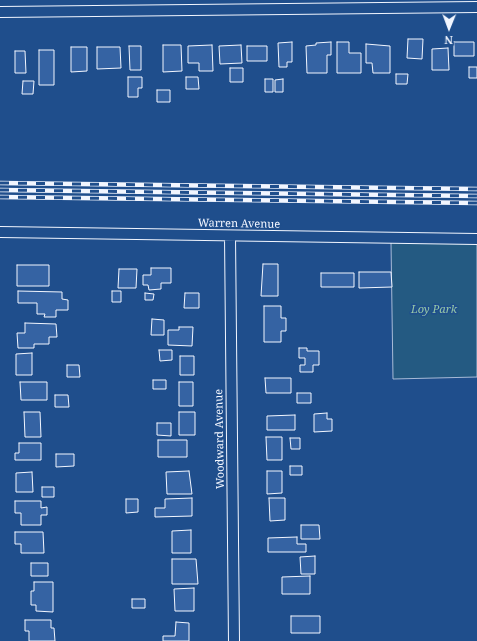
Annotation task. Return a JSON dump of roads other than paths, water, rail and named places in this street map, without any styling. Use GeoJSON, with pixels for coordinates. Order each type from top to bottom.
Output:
{"type":"FeatureCollection","features":[{"type":"Feature","properties":{"kind":"street"},"geometry":{"type":"LineString","coordinates":[[0,12],[318,4],[477,7]]}},
{"type":"Feature","properties":{"kind":"street","name":"Warren Avenue"},"geometry":{"type":"LineString","coordinates":[[0,232],[477,239]]}},
{"type":"Feature","properties":{"kind":"street","name":"Woodward Avenue"},"geometry":{"type":"LineString","coordinates":[[230,236],[234,641]]}},
{"type":"Feature","properties":{"kind":"railway"},"geometry":{"type":"LineString","coordinates":[[0,183],[477,189]]}},
{"type":"Feature","properties":{"kind":"railway"},"geometry":{"type":"LineString","coordinates":[[0,190],[477,196]]}},
{"type":"Feature","properties":{"kind":"railway"},"geometry":{"type":"LineString","coordinates":[[0,197],[477,203]]}},
{"type":"Feature","properties":{"kind":"park label","name":"Loy Park"},"geometry":{"type":"Point","coordinates":[434,310]}}]}
